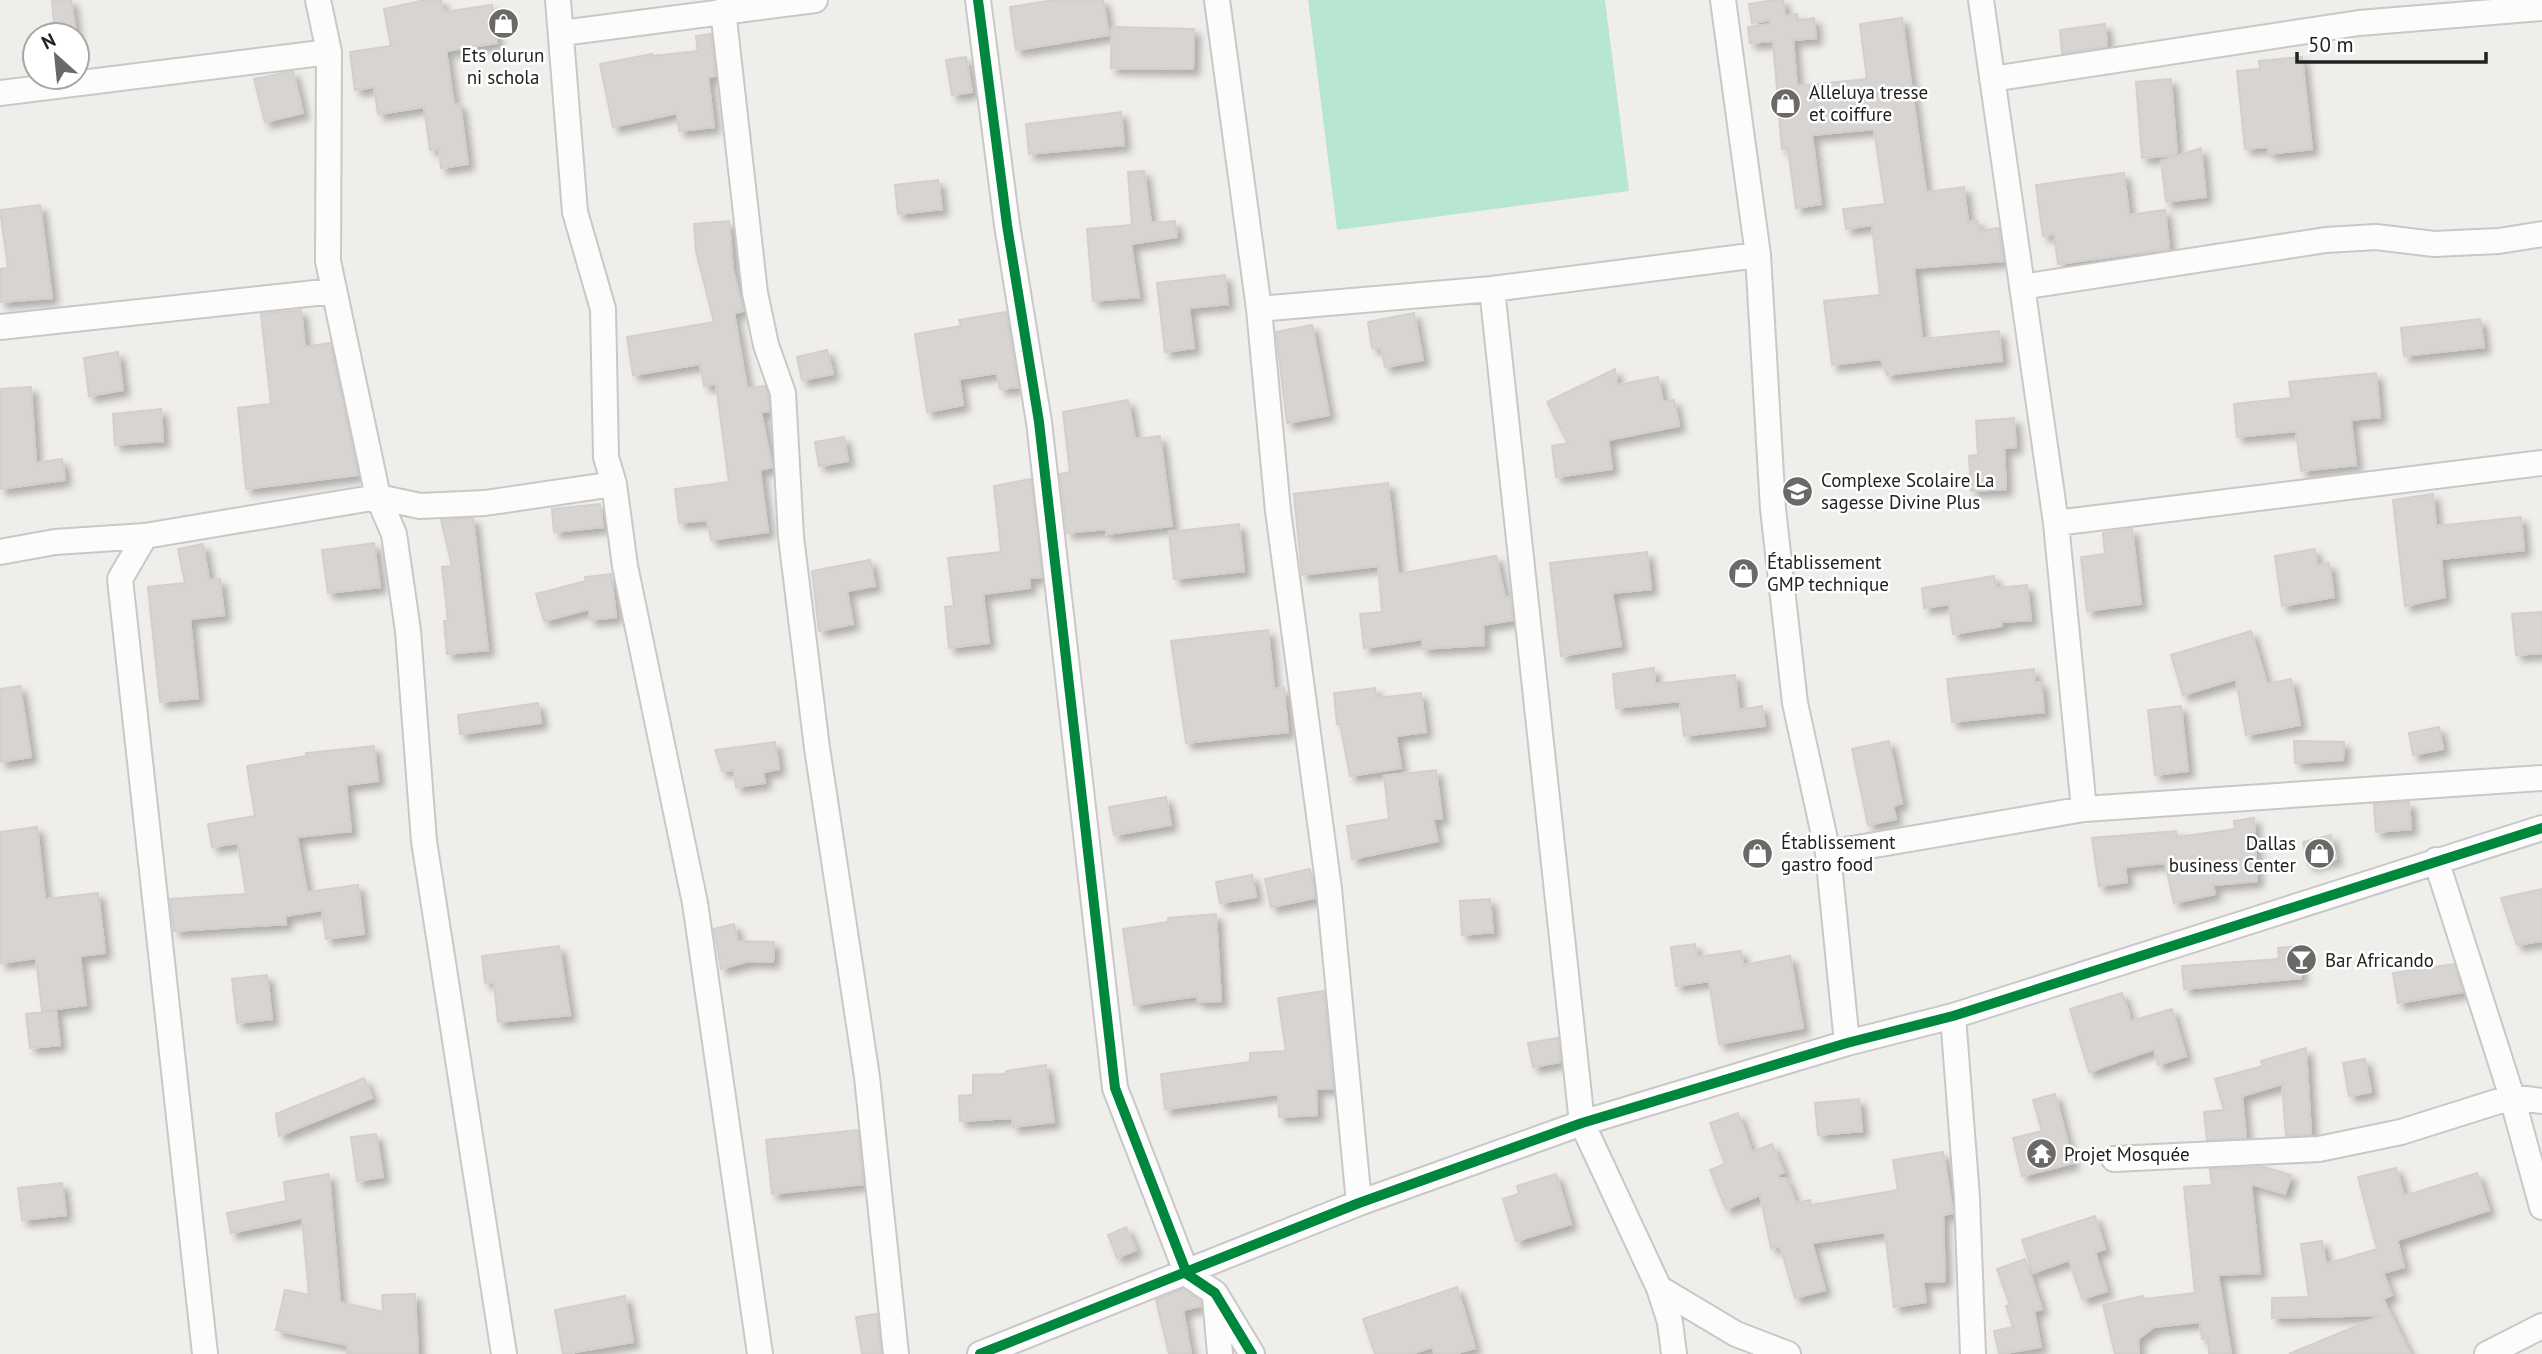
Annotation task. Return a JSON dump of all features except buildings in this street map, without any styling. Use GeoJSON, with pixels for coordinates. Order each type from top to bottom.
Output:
{"type":"FeatureCollection","features":[{"type":"Feature","properties":{"kind":"street"},"geometry":{"type":"LineString","coordinates":[[318,0],[329,52],[328,261],[378,496],[394,534],[408,631],[424,841],[504,1354]]}},
{"type":"Feature","properties":{"kind":"street"},"geometry":{"type":"LineString","coordinates":[[558,0],[575,212],[603,309],[607,458],[614,484],[625,566],[695,903],[760,1354]]}},
{"type":"Feature","properties":{"kind":"street"},"geometry":{"type":"LineString","coordinates":[[562,33],[814,0]]}},
{"type":"Feature","properties":{"kind":"street"},"geometry":{"type":"LineString","coordinates":[[978,0],[1007,225],[1039,422],[1115,1088],[1187,1274],[1215,1293],[1252,1354]]}},
{"type":"Feature","properties":{"kind":"street"},"geometry":{"type":"LineString","coordinates":[[1217,0],[1259,309],[1278,510],[1329,889],[1359,1203]]}},
{"type":"Feature","properties":{"kind":"street"},"geometry":{"type":"LineString","coordinates":[[1723,0],[1758,255],[1773,509],[1795,703],[1828,853],[1847,1042]]}},
{"type":"Feature","properties":{"kind":"street"},"geometry":{"type":"LineString","coordinates":[[1981,0],[2056,523],[2084,810]]}},
{"type":"Feature","properties":{"kind":"street"},"geometry":{"type":"LineString","coordinates":[[1992,79],[2360,23],[2542,8]]}},
{"type":"Feature","properties":{"kind":"street"},"geometry":{"type":"LineString","coordinates":[[723,10],[755,293],[766,345],[783,393],[791,537],[867,1077],[896,1354]]}},
{"type":"Feature","properties":{"kind":"street"},"geometry":{"type":"LineString","coordinates":[[0,93],[329,52]]}},
{"type":"Feature","properties":{"kind":"street"},"geometry":{"type":"LineString","coordinates":[[2022,287],[2326,240],[2376,237],[2434,244],[2499,241],[2542,234]]}},
{"type":"Feature","properties":{"kind":"street"},"geometry":{"type":"LineString","coordinates":[[1259,309],[1492,289],[1758,255]]}},
{"type":"Feature","properties":{"kind":"street"},"geometry":{"type":"LineString","coordinates":[[1492,289],[1582,1123],[1659,1289],[1670,1322],[1674,1354]]}},
{"type":"Feature","properties":{"kind":"street"},"geometry":{"type":"LineString","coordinates":[[0,327],[334,291]]}},
{"type":"Feature","properties":{"kind":"street"},"geometry":{"type":"LineString","coordinates":[[576,491],[607,458]]}},
{"type":"Feature","properties":{"kind":"street"},"geometry":{"type":"LineString","coordinates":[[2056,523],[2542,463]]}},
{"type":"Feature","properties":{"kind":"street"},"geometry":{"type":"LineString","coordinates":[[0,551],[94,539],[145,536],[378,496],[420,506],[485,503],[614,484]]}},
{"type":"Feature","properties":{"kind":"street"},"geometry":{"type":"LineString","coordinates":[[120,579],[145,536]]}},
{"type":"Feature","properties":{"kind":"street"},"geometry":{"type":"LineString","coordinates":[[94,539],[120,579],[205,1354]]}},
{"type":"Feature","properties":{"kind":"street"},"geometry":{"type":"LineString","coordinates":[[1828,853],[2084,810],[2542,778]]}},
{"type":"Feature","properties":{"kind":"street"},"geometry":{"type":"LineString","coordinates":[[986,1353],[1359,1203],[1582,1123],[1847,1042],[1953,1016],[2542,828]]}},
{"type":"Feature","properties":{"kind":"street"},"geometry":{"type":"LineString","coordinates":[[2436,860],[2512,1097],[2542,1206]]}},
{"type":"Feature","properties":{"kind":"street"},"geometry":{"type":"LineString","coordinates":[[1953,1016],[1967,1198],[1973,1354]]}},
{"type":"Feature","properties":{"kind":"street"},"geometry":{"type":"LineString","coordinates":[[2114,1159],[2319,1149],[2401,1132],[2512,1097],[2542,1101]]}},
{"type":"Feature","properties":{"kind":"street"},"geometry":{"type":"LineString","coordinates":[[1659,1289],[1736,1334],[1788,1354]]}},
{"type":"Feature","properties":{"kind":"street"},"geometry":{"type":"LineString","coordinates":[[1215,1293],[1220,1354]]}},
{"type":"Feature","properties":{"kind":"street"},"geometry":{"type":"LineString","coordinates":[[2487,1354],[2542,1326]]}},
{"type":"Feature","properties":{"kind":"green space"},"geometry":{"type":"Polygon","coordinates":[[[1308,0],[1605,0],[1629,191],[1337,230],[1308,0]]]}},
{"type":"Feature","properties":{"kind":"cycle path"},"geometry":{"type":"LineString","coordinates":[[978,0],[1007,225],[1039,422],[1115,1088],[1187,1274],[1215,1293],[1252,1354]]}},
{"type":"Feature","properties":{"kind":"cycle path"},"geometry":{"type":"LineString","coordinates":[[980,1354],[1359,1203],[1582,1123],[1847,1043],[1953,1016],[2542,828]]}},
{"type":"Feature","properties":{"kind":"place","name":"Ets olurun ni schola"},"geometry":{"type":"Point","coordinates":[503,24]}},
{"type":"Feature","properties":{"kind":"place","name":"Alleluya tresse et coiffure"},"geometry":{"type":"Point","coordinates":[1786,103]}},
{"type":"Feature","properties":{"kind":"place","name":"Complexe Scolaire La sagesse Divine Plus"},"geometry":{"type":"Point","coordinates":[1798,491]}},
{"type":"Feature","properties":{"kind":"place","name":"Établissement GMP technique"},"geometry":{"type":"Point","coordinates":[1744,573]}},
{"type":"Feature","properties":{"kind":"place","name":"Établissement gastro food"},"geometry":{"type":"Point","coordinates":[1758,853]}},
{"type":"Feature","properties":{"kind":"place","name":"Dallas business Center"},"geometry":{"type":"Point","coordinates":[2319,854]}},
{"type":"Feature","properties":{"kind":"place","name":"Bar Africando"},"geometry":{"type":"Point","coordinates":[2302,960]}},
{"type":"Feature","properties":{"kind":"place","name":"Projet Mosquée"},"geometry":{"type":"Point","coordinates":[2041,1154]}}]}
